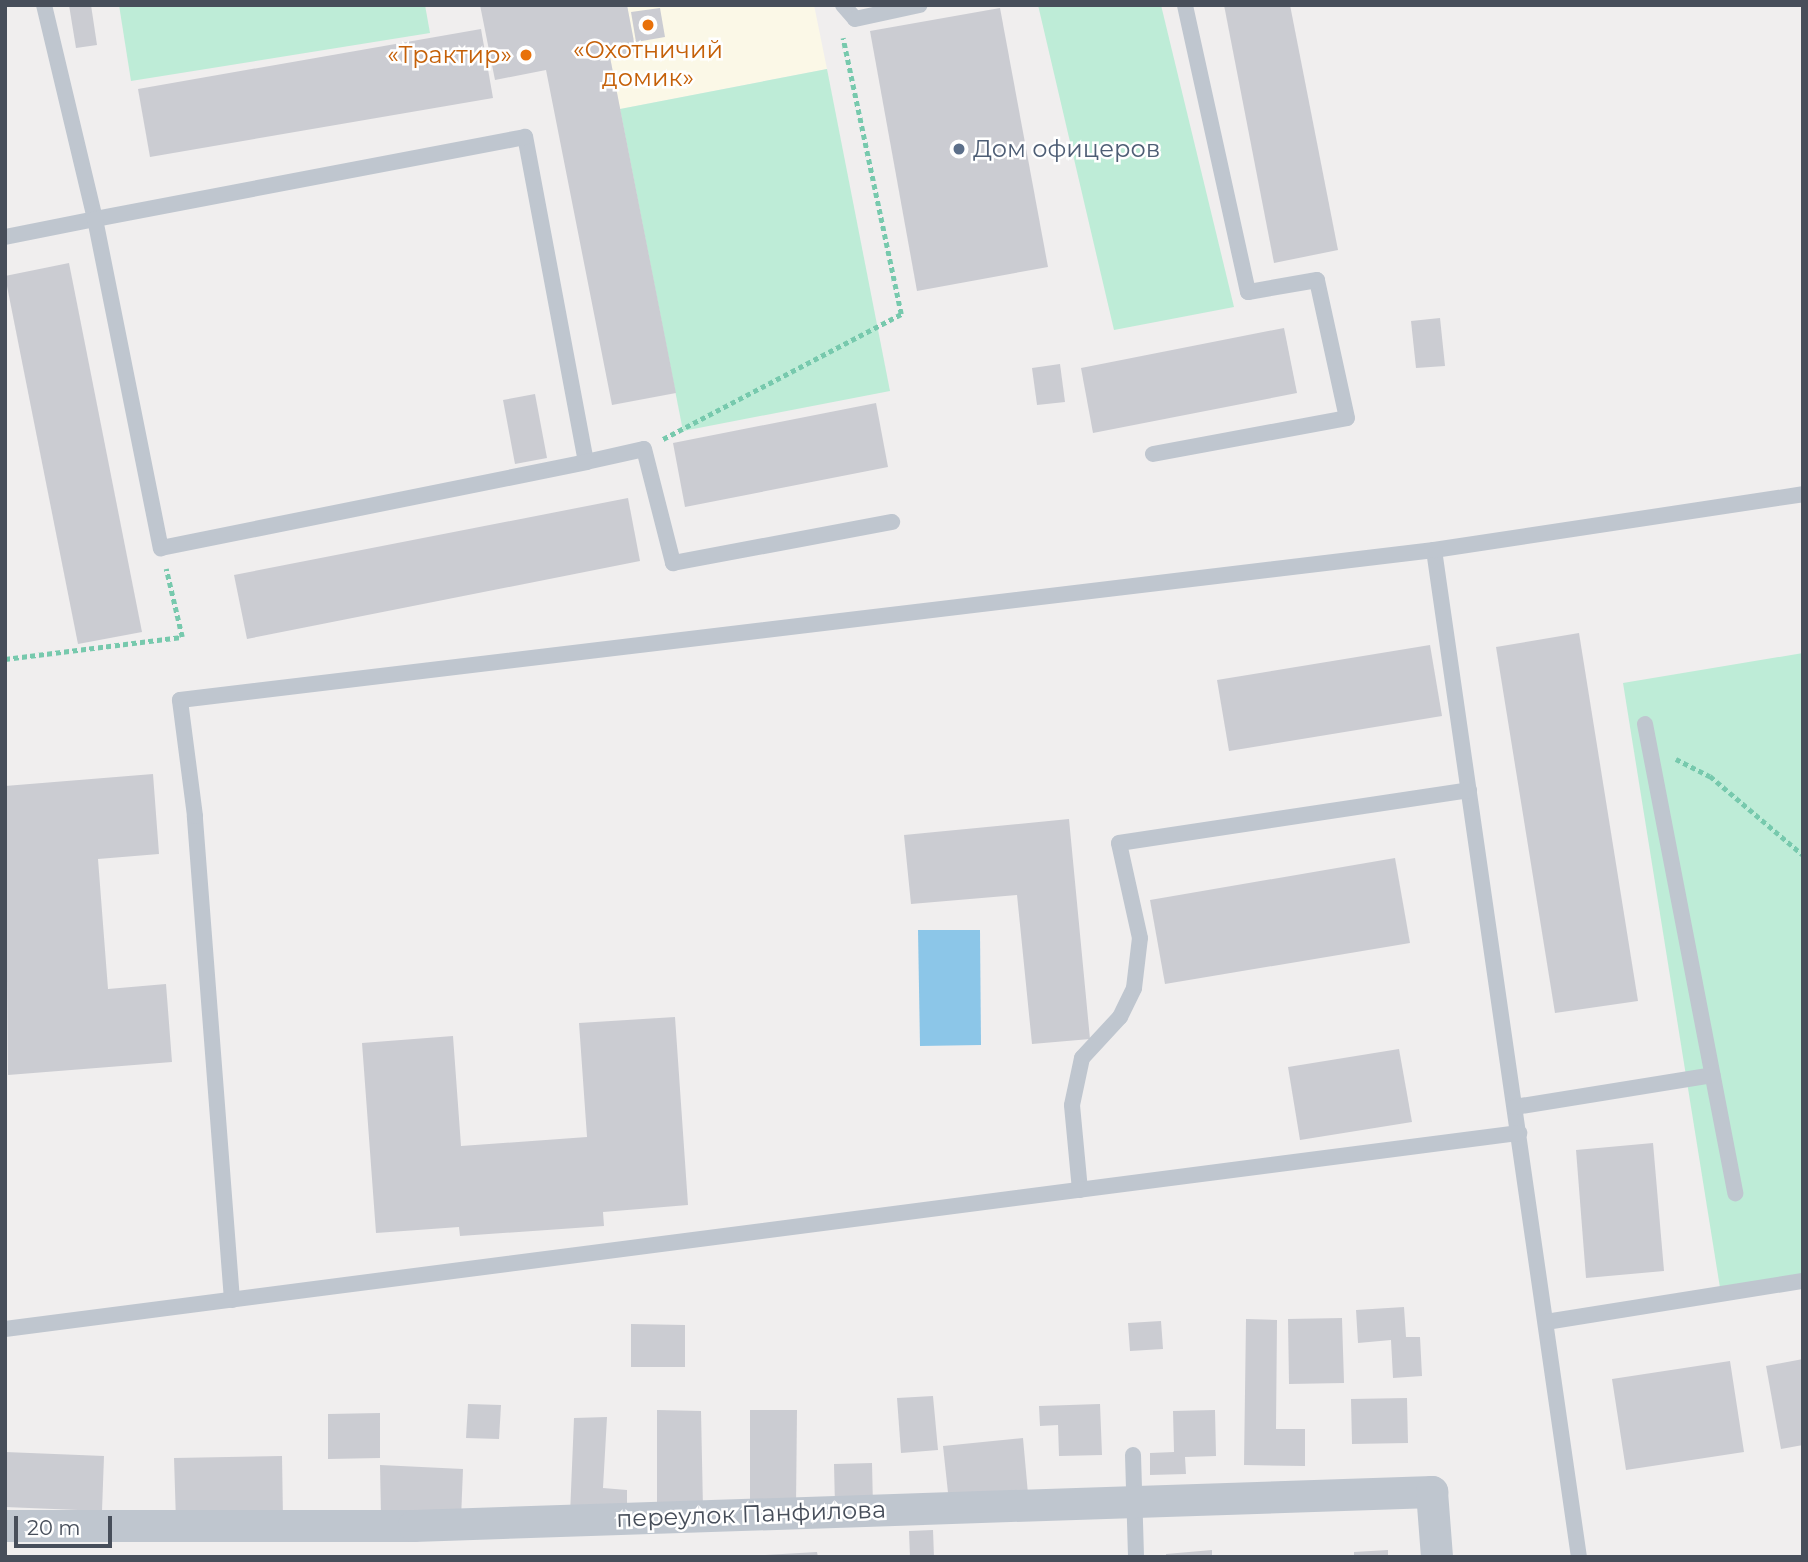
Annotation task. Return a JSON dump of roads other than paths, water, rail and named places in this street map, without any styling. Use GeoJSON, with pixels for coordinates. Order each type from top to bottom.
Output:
{"type":"FeatureCollection","features":[{"type":"Feature","properties":{"kind":"street","name":"переулок Панфилова"},"geometry":{"type":"LineString","coordinates":[[5,1526],[414,1525],[1432,1492],[1437,1557]]}},
{"type":"Feature","properties":{"kind":"lane"},"geometry":{"type":"LineString","coordinates":[[44,5],[95,219],[161,548],[644,449],[673,562],[892,522]]}},
{"type":"Feature","properties":{"kind":"lane"},"geometry":{"type":"LineString","coordinates":[[843,5],[855,19],[920,5]]}},
{"type":"Feature","properties":{"kind":"lane"},"geometry":{"type":"LineString","coordinates":[[1153,454],[1347,418],[1317,280],[1248,292],[1185,5]]}},
{"type":"Feature","properties":{"kind":"lane"},"geometry":{"type":"LineString","coordinates":[[5,237],[526,137],[586,462]]}},
{"type":"Feature","properties":{"kind":"lane"},"geometry":{"type":"LineString","coordinates":[[232,1300],[195,816],[180,700],[1434,550],[1803,494]]}},
{"type":"Feature","properties":{"kind":"lane"},"geometry":{"type":"LineString","coordinates":[[1434,550],[1579,1557]]}},
{"type":"Feature","properties":{"kind":"lane"},"geometry":{"type":"LineString","coordinates":[[1646,724],[1735,1194]]}},
{"type":"Feature","properties":{"kind":"lane"},"geometry":{"type":"LineString","coordinates":[[1080,1190],[1072,1105],[1082,1058],[1120,1017],[1134,988],[1140,938],[1119,843],[1469,790]]}},
{"type":"Feature","properties":{"kind":"lane"},"geometry":{"type":"LineString","coordinates":[[1515,1107],[1712,1075]]}},
{"type":"Feature","properties":{"kind":"lane"},"geometry":{"type":"LineString","coordinates":[[5,1329],[1519,1133]]}},
{"type":"Feature","properties":{"kind":"lane"},"geometry":{"type":"LineString","coordinates":[[1546,1322],[1803,1281]]}},
{"type":"Feature","properties":{"kind":"lane"},"geometry":{"type":"LineString","coordinates":[[1133,1455],[1136,1557]]}},
{"type":"Feature","properties":{"kind":"water"},"geometry":{"type":"Polygon","coordinates":[[[918,930],[980,930],[981,1045],[920,1046],[918,930]]]}},
{"type":"Feature","properties":{"kind":"place","name":"«Охотничий домик»"},"geometry":{"type":"Point","coordinates":[648,25]}},
{"type":"Feature","properties":{"kind":"place","name":"«Трактир»"},"geometry":{"type":"Point","coordinates":[526,55]}},
{"type":"Feature","properties":{"kind":"place","name":"Дом офицеров"},"geometry":{"type":"Point","coordinates":[959,149]}}]}
